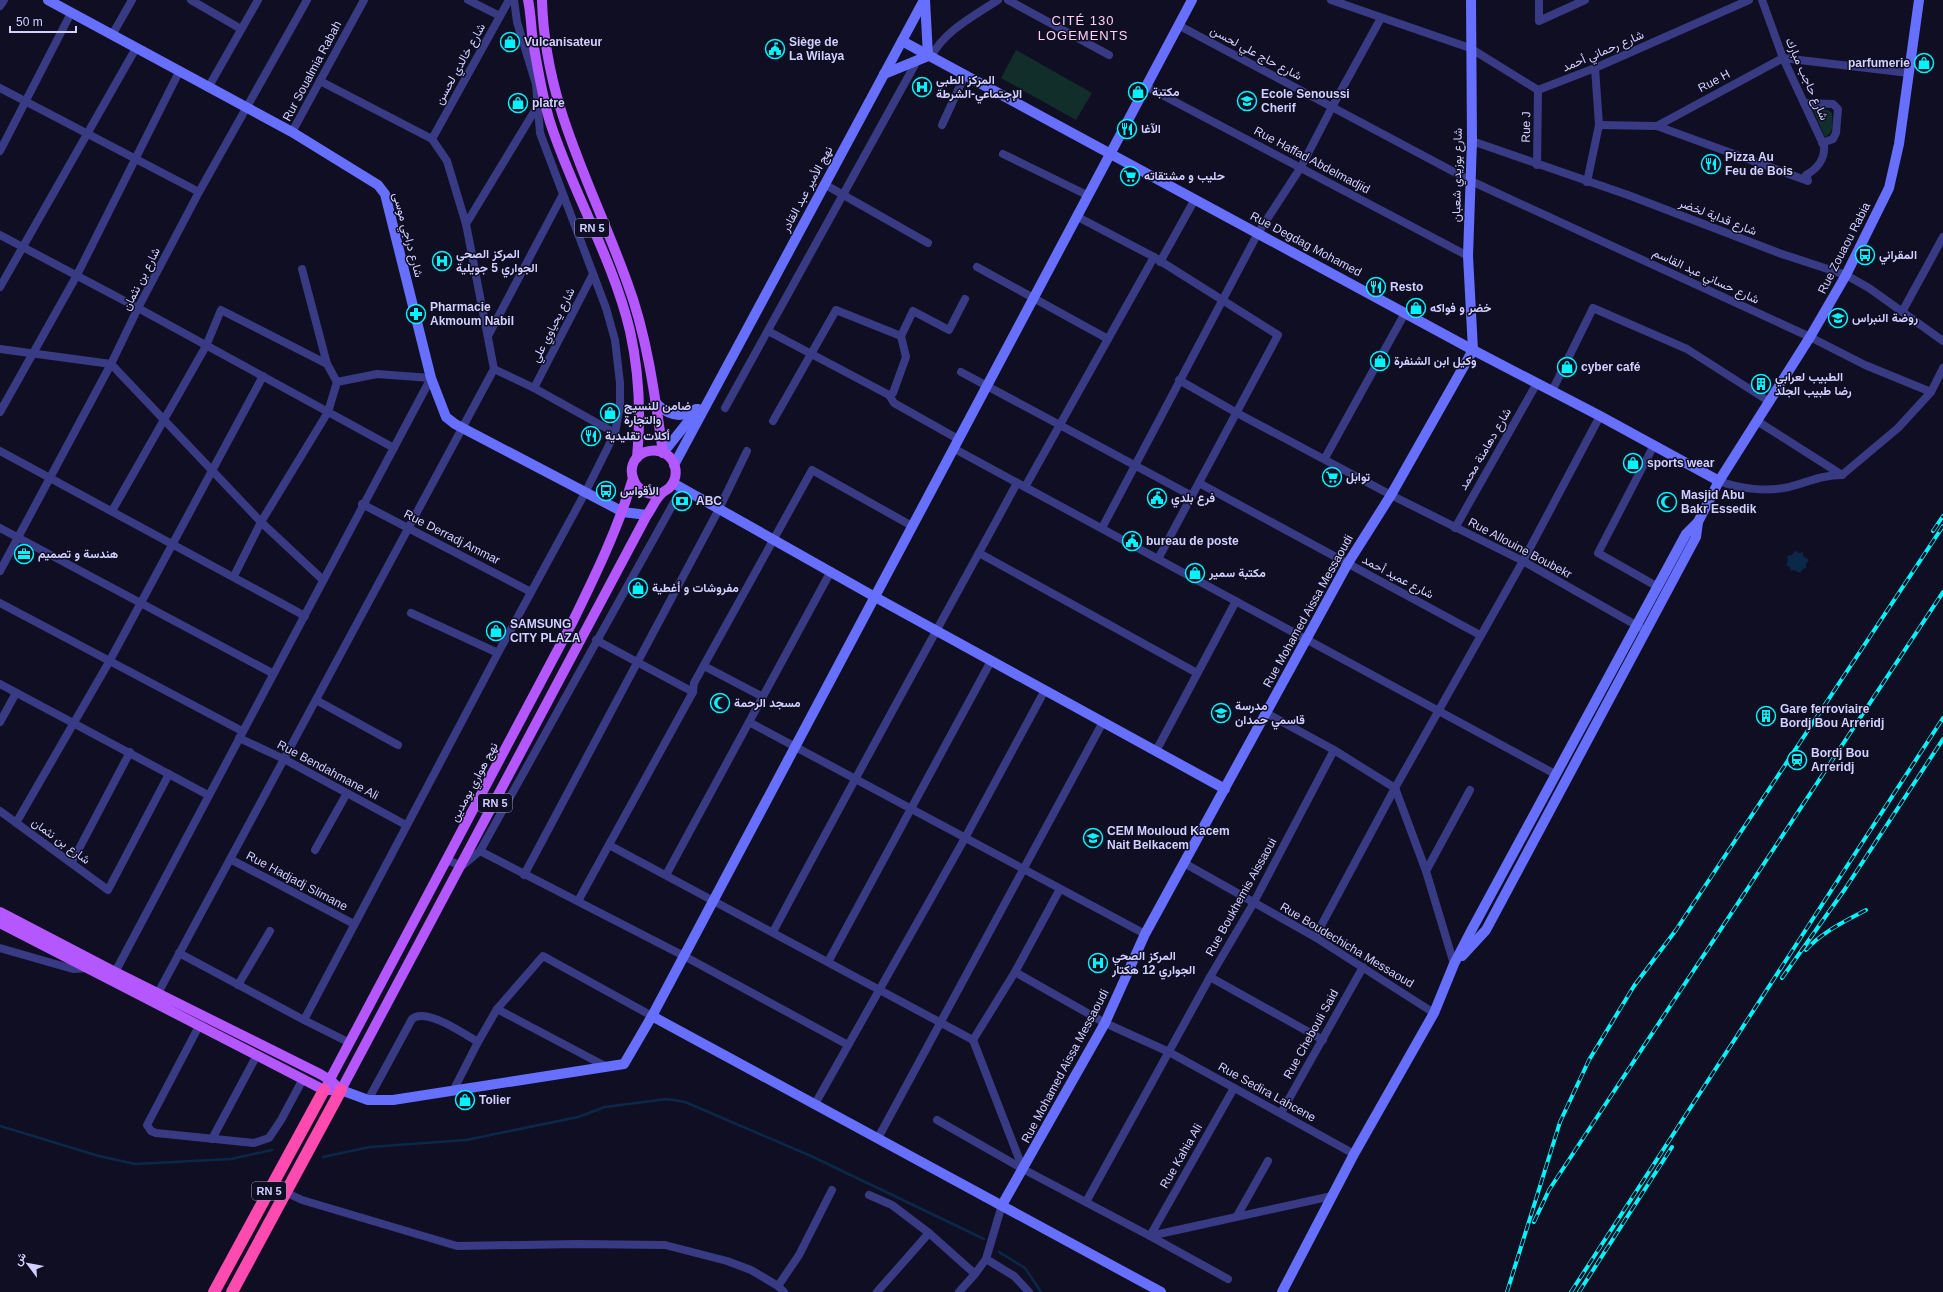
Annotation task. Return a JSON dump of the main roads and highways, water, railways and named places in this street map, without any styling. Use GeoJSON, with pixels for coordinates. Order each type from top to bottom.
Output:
{"type":"FeatureCollection","features":[{"type":"Feature","properties":{"kind":"highway","name":"RN 5"},"geometry":{"type":"LineString","coordinates":[[214,1292],[324,1090]]}},
{"type":"Feature","properties":{"kind":"highway","name":"RN 5"},"geometry":{"type":"LineString","coordinates":[[232,1292],[341,1090]]}},
{"type":"Feature","properties":{"kind":"highway"},"geometry":{"type":"LineString","coordinates":[[245,1234],[259,1242]]}},
{"type":"Feature","properties":{"kind":"main road","name":"RN 5"},"geometry":{"type":"LineString","coordinates":[[528,0],[533,41],[550,122],[615,284],[630,332],[638,393],[638,458]]}},
{"type":"Feature","properties":{"kind":"main road","name":"RN 5"},"geometry":{"type":"LineString","coordinates":[[542,0],[546,47],[553,88],[572,147],[614,246],[634,302],[656,404],[663,453]]}},
{"type":"Feature","properties":{"kind":"main road"},"geometry":{"type":"LineString","coordinates":[[650,451],[663,453],[670,458],[674,465],[678,485],[661,493],[653,494],[644,492],[637,487],[633,478],[633,467],[638,458],[650,451]]}},
{"type":"Feature","properties":{"kind":"main road","name":"نهج هواري بومدين"},"geometry":{"type":"LineString","coordinates":[[324,1090],[572,623],[602,563],[623,512],[633,478]]}},
{"type":"Feature","properties":{"kind":"main road","name":"RN 5"},"geometry":{"type":"LineString","coordinates":[[341,1090],[661,493]]}},
{"type":"Feature","properties":{"kind":"main road"},"geometry":{"type":"LineString","coordinates":[[0,912],[113,975],[199,1026],[324,1090],[341,1090]]}},
{"type":"Feature","properties":{"kind":"main road"},"geometry":{"type":"LineString","coordinates":[[0,922],[89,968],[113,975],[158,992],[330,1080],[341,1090]]}},
{"type":"Feature","properties":{"kind":"water"},"geometry":{"type":"Polygon","coordinates":[[[1795,551],[1799,553],[1803,552],[1803,556],[1809,560],[1806,564],[1806,568],[1800,573],[1794,570],[1791,571],[1790,567],[1786,565],[1788,560],[1787,556],[1792,555],[1795,551]]]}},
{"type":"Feature","properties":{"kind":"waterway"},"geometry":{"type":"LineString","coordinates":[[323,1157],[370,1147],[466,1140],[578,1117],[605,1107],[667,1099],[685,1102],[811,1156],[984,1239]]}},
{"type":"Feature","properties":{"kind":"waterway"},"geometry":{"type":"LineString","coordinates":[[0,1126],[99,1156],[135,1164],[231,1159],[272,1150]]}},
{"type":"Feature","properties":{"kind":"waterway"},"geometry":{"type":"LineString","coordinates":[[999,1252],[1025,1268],[1041,1292]]}},
{"type":"Feature","properties":{"kind":"railway"},"geometry":{"type":"LineString","coordinates":[[1933,531],[1943,516]]}},
{"type":"Feature","properties":{"kind":"railway"},"geometry":{"type":"LineString","coordinates":[[1507,1292],[1560,1122],[1589,1060],[1634,986],[1676,930],[1943,526]]}},
{"type":"Feature","properties":{"kind":"railway"},"geometry":{"type":"LineString","coordinates":[[1534,1222],[1549,1190],[1943,592]]}},
{"type":"Feature","properties":{"kind":"railway"},"geometry":{"type":"LineString","coordinates":[[1571,1292],[1943,718]]}},
{"type":"Feature","properties":{"kind":"railway"},"geometry":{"type":"LineString","coordinates":[[1782,978],[1845,889],[1943,739]]}},
{"type":"Feature","properties":{"kind":"railway"},"geometry":{"type":"LineString","coordinates":[[1806,950],[1826,933],[1866,910]]}},
{"type":"Feature","properties":{"kind":"railway"},"geometry":{"type":"LineString","coordinates":[[1579,1292],[1672,1147]]}},
{"type":"Feature","properties":{"kind":"place","name":"Vulcanisateur"},"geometry":{"type":"Point","coordinates":[510,42]}},
{"type":"Feature","properties":{"kind":"place","name":"Siège de La Wilaya"},"geometry":{"type":"Point","coordinates":[775,49]}},
{"type":"Feature","properties":{"kind":"place","name":"parfumerie"},"geometry":{"type":"Point","coordinates":[1924,63]}},
{"type":"Feature","properties":{"kind":"place","name":"المركز الطبي الإجتماعي-الشرطة"},"geometry":{"type":"Point","coordinates":[922,87]}},
{"type":"Feature","properties":{"kind":"place","name":"مكتبة"},"geometry":{"type":"Point","coordinates":[1138,92]}},
{"type":"Feature","properties":{"kind":"place","name":"Ecole Senoussi Cherif"},"geometry":{"type":"Point","coordinates":[1247,101]}},
{"type":"Feature","properties":{"kind":"place","name":"platre"},"geometry":{"type":"Point","coordinates":[518,103]}},
{"type":"Feature","properties":{"kind":"place","name":"الآغا"},"geometry":{"type":"Point","coordinates":[1127,129]}},
{"type":"Feature","properties":{"kind":"place","name":"Pizza Au Feu de Bois"},"geometry":{"type":"Point","coordinates":[1711,164]}},
{"type":"Feature","properties":{"kind":"place","name":"حليب و مشتقاته"},"geometry":{"type":"Point","coordinates":[1130,176]}},
{"type":"Feature","properties":{"kind":"place","name":"المقراني"},"geometry":{"type":"Point","coordinates":[1865,255]}},
{"type":"Feature","properties":{"kind":"place","name":"المركز الصحي الجواري 5 جويلية"},"geometry":{"type":"Point","coordinates":[442,261]}},
{"type":"Feature","properties":{"kind":"place","name":"Resto"},"geometry":{"type":"Point","coordinates":[1376,287]}},
{"type":"Feature","properties":{"kind":"place","name":"خضر و فواكه"},"geometry":{"type":"Point","coordinates":[1416,308]}},
{"type":"Feature","properties":{"kind":"place","name":"Pharmacie Akmoum Nabil"},"geometry":{"type":"Point","coordinates":[416,314]}},
{"type":"Feature","properties":{"kind":"place","name":"روضة النبراس"},"geometry":{"type":"Point","coordinates":[1838,318]}},
{"type":"Feature","properties":{"kind":"place","name":"وكيل ابن الشنفرة"},"geometry":{"type":"Point","coordinates":[1380,361]}},
{"type":"Feature","properties":{"kind":"place","name":"cyber café"},"geometry":{"type":"Point","coordinates":[1567,367]}},
{"type":"Feature","properties":{"kind":"place","name":"الطبيب لعرابي رضا طبيب الجلد"},"geometry":{"type":"Point","coordinates":[1761,384]}},
{"type":"Feature","properties":{"kind":"place","name":"ضامن للنسيج والتجارة"},"geometry":{"type":"Point","coordinates":[610,413]}},
{"type":"Feature","properties":{"kind":"place","name":"أكلات تقليدية"},"geometry":{"type":"Point","coordinates":[591,436]}},
{"type":"Feature","properties":{"kind":"place","name":"sports wear"},"geometry":{"type":"Point","coordinates":[1633,463]}},
{"type":"Feature","properties":{"kind":"place","name":"توابل"},"geometry":{"type":"Point","coordinates":[1332,477]}},
{"type":"Feature","properties":{"kind":"place","name":"الأقواس"},"geometry":{"type":"Point","coordinates":[606,491]}},
{"type":"Feature","properties":{"kind":"place","name":"فرع بلدي"},"geometry":{"type":"Point","coordinates":[1157,498]}},
{"type":"Feature","properties":{"kind":"place","name":"ABC"},"geometry":{"type":"Point","coordinates":[682,501]}},
{"type":"Feature","properties":{"kind":"place","name":"Masjid Abu Bakr Essedik"},"geometry":{"type":"Point","coordinates":[1667,502]}},
{"type":"Feature","properties":{"kind":"place","name":"bureau de poste"},"geometry":{"type":"Point","coordinates":[1132,541]}},
{"type":"Feature","properties":{"kind":"place","name":"هندسة و تصميم"},"geometry":{"type":"Point","coordinates":[24,554]}},
{"type":"Feature","properties":{"kind":"place","name":"مكتبة سمير"},"geometry":{"type":"Point","coordinates":[1195,573]}},
{"type":"Feature","properties":{"kind":"place","name":"مفروشات و أغطية"},"geometry":{"type":"Point","coordinates":[638,588]}},
{"type":"Feature","properties":{"kind":"place","name":"SAMSUNG CITY PLAZA"},"geometry":{"type":"Point","coordinates":[496,631]}},
{"type":"Feature","properties":{"kind":"place","name":"مسجد الرحمة"},"geometry":{"type":"Point","coordinates":[720,703]}},
{"type":"Feature","properties":{"kind":"place","name":"مدرسة قاسمي حمدان"},"geometry":{"type":"Point","coordinates":[1221,713]}},
{"type":"Feature","properties":{"kind":"place","name":"Gare ferroviaire Bordj Bou Arreridj"},"geometry":{"type":"Point","coordinates":[1766,716]}},
{"type":"Feature","properties":{"kind":"place","name":"Bordj Bou Arreridj"},"geometry":{"type":"Point","coordinates":[1797,760]}},
{"type":"Feature","properties":{"kind":"place","name":"CEM Mouloud Kacem Nait Belkacem"},"geometry":{"type":"Point","coordinates":[1093,838]}},
{"type":"Feature","properties":{"kind":"place","name":"المركز الصحي الجواري 12 هكتار"},"geometry":{"type":"Point","coordinates":[1098,963]}},
{"type":"Feature","properties":{"kind":"place","name":"Tolier"},"geometry":{"type":"Point","coordinates":[465,1100]}},
{"type":"Feature","properties":{"kind":"district","name":"CITÉ 130 LOGEMENTS"},"geometry":{"type":"Point","coordinates":[1083,28]}}]}
